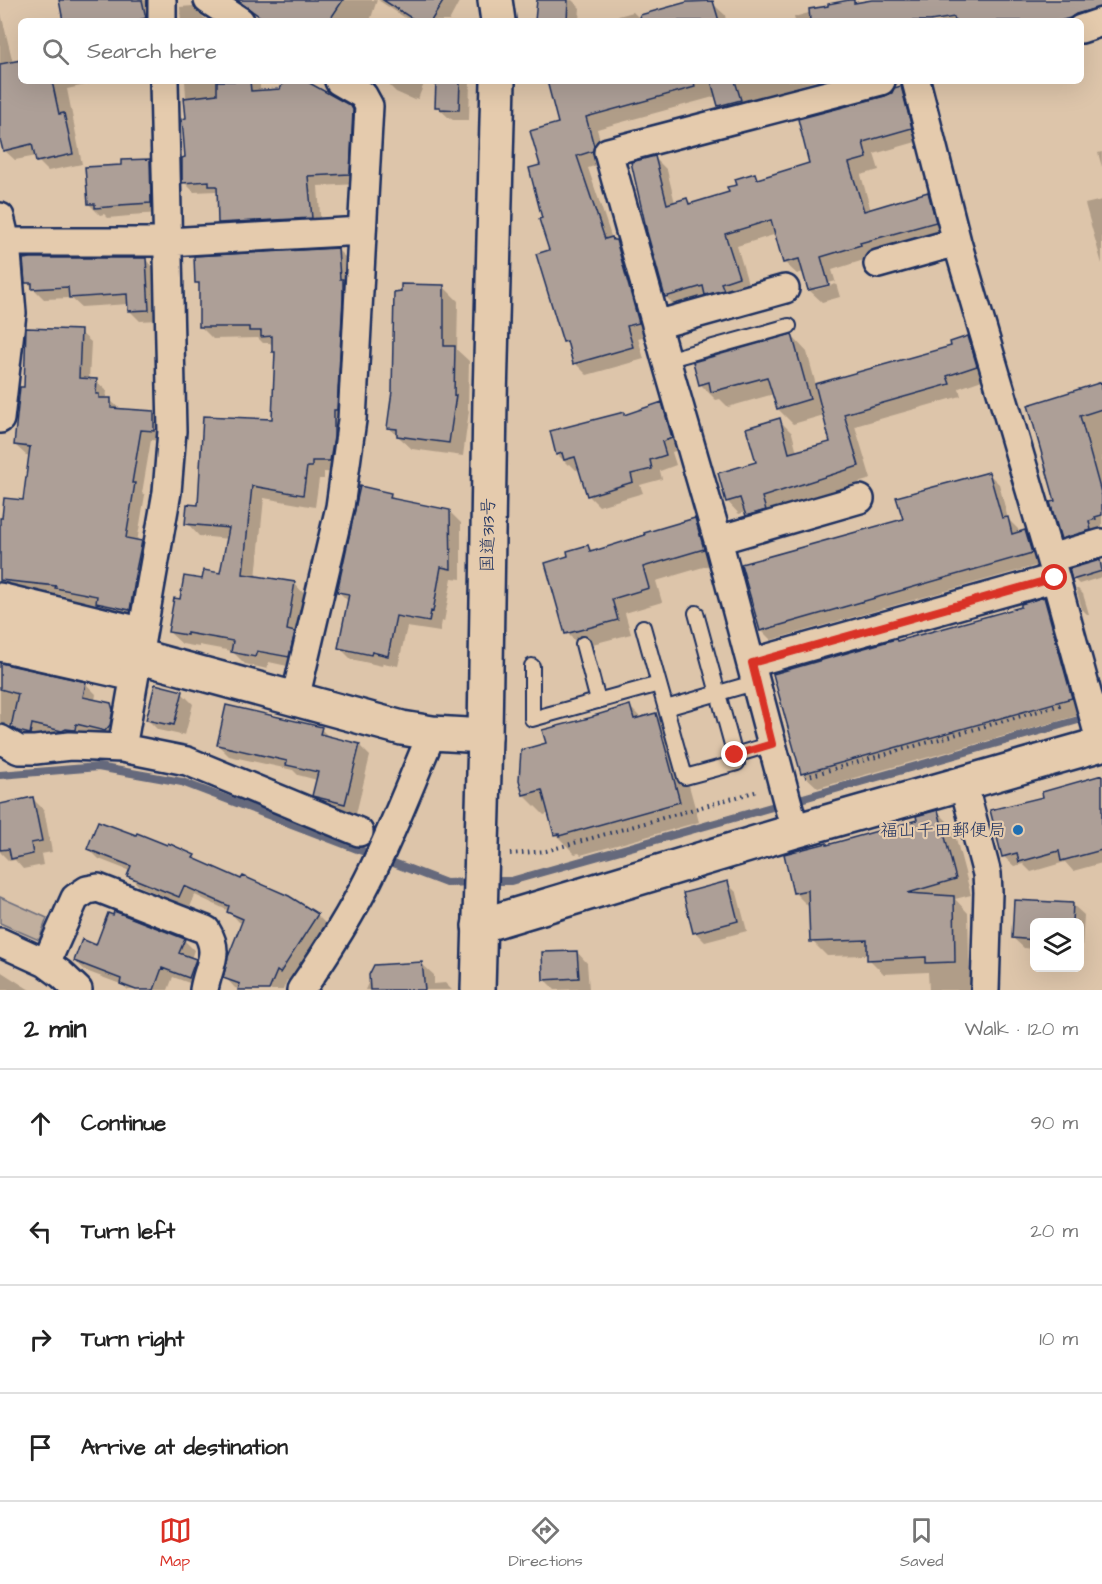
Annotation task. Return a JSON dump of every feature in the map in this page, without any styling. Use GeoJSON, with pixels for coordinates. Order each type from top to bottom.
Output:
{"type":"FeatureCollection","features":[{"type":"Feature","properties":{"kind":"main road"},"geometry":{"type":"LineString","coordinates":[[495,0],[498,18]]}},
{"type":"Feature","properties":{"kind":"main road","name":"国道313号"},"geometry":{"type":"LineString","coordinates":[[478,990],[498,84]]}},
{"type":"Feature","properties":{"kind":"main road"},"geometry":{"type":"LineString","coordinates":[[0,624],[137,655],[402,728],[432,733],[484,736]]}},
{"type":"Feature","properties":{"kind":"main road"},"geometry":{"type":"LineString","coordinates":[[480,912],[790,812],[963,783],[1097,730]]}},
{"type":"Feature","properties":{"kind":"street"},"geometry":{"type":"LineString","coordinates":[[162,0],[162,18]]}},
{"type":"Feature","properties":{"kind":"street"},"geometry":{"type":"LineString","coordinates":[[208,0],[235,18]]}},
{"type":"Feature","properties":{"kind":"street"},"geometry":{"type":"LineString","coordinates":[[1084,28],[1102,22]]}},
{"type":"Feature","properties":{"kind":"street"},"geometry":{"type":"LineString","coordinates":[[122,748],[166,492],[172,431],[164,84]]}},
{"type":"Feature","properties":{"kind":"street"},"geometry":{"type":"LineString","coordinates":[[295,699],[340,507],[352,420],[369,106],[363,95],[344,84]]}},
{"type":"Feature","properties":{"kind":"street"},"geometry":{"type":"LineString","coordinates":[[790,812],[718,540],[608,152],[869,84]]}},
{"type":"Feature","properties":{"kind":"street"},"geometry":{"type":"LineString","coordinates":[[917,84],[957,242],[1097,730]]}},
{"type":"Feature","properties":{"kind":"street"},"geometry":{"type":"LineString","coordinates":[[0,419],[12,313],[3,229],[168,242],[362,231]]}},
{"type":"Feature","properties":{"kind":"street"},"geometry":{"type":"LineString","coordinates":[[878,264],[957,242]]}},
{"type":"Feature","properties":{"kind":"street"},"geometry":{"type":"LineString","coordinates":[[656,325],[785,289]]}},
{"type":"Feature","properties":{"kind":"street"},"geometry":{"type":"LineString","coordinates":[[718,540],[860,499]]}},
{"type":"Feature","properties":{"kind":"street"},"geometry":{"type":"LineString","coordinates":[[754,673],[1052,568],[1102,543]]}},
{"type":"Feature","properties":{"kind":"street"},"geometry":{"type":"LineString","coordinates":[[0,597],[137,655]]}},
{"type":"Feature","properties":{"kind":"street"},"geometry":{"type":"LineString","coordinates":[[0,646],[137,655]]}},
{"type":"Feature","properties":{"kind":"street"},"geometry":{"type":"LineString","coordinates":[[301,990],[327,951],[367,881],[432,733]]}},
{"type":"Feature","properties":{"kind":"street"},"geometry":{"type":"LineString","coordinates":[[0,739],[19,750],[70,746],[122,748],[187,761],[359,832]]}},
{"type":"Feature","properties":{"kind":"street"},"geometry":{"type":"LineString","coordinates":[[963,783],[987,874],[985,990]]}},
{"type":"Feature","properties":{"kind":"street"},"geometry":{"type":"LineString","coordinates":[[46,963],[75,898],[87,890],[98,888],[206,930],[213,941],[214,953],[204,990]]}},
{"type":"Feature","properties":{"kind":"street"},"geometry":{"type":"LineString","coordinates":[[0,942],[46,963],[78,990]]}},
{"type":"Feature","properties":{"kind":"lane"},"geometry":{"type":"LineString","coordinates":[[666,360],[789,326]]}},
{"type":"Feature","properties":{"kind":"lane"},"geometry":{"type":"LineString","coordinates":[[643,627],[685,777],[737,763],[696,613]]}},
{"type":"Feature","properties":{"kind":"lane"},"geometry":{"type":"LineString","coordinates":[[583,645],[598,701]]}},
{"type":"Feature","properties":{"kind":"lane"},"geometry":{"type":"LineString","coordinates":[[532,666],[532,719],[659,684]]}},
{"type":"Feature","properties":{"kind":"lane"},"geometry":{"type":"LineString","coordinates":[[666,708],[718,694],[754,673]]}},
{"type":"Feature","properties":{"kind":"lane"},"geometry":{"type":"LineString","coordinates":[[735,755],[772,744]]}},
{"type":"Feature","properties":{"kind":"shaded area"},"geometry":{"type":"Polygon","coordinates":[[[0,897],[47,918],[39,940],[0,923],[0,897]]]}},
{"type":"Feature","properties":{"kind":"building"},"geometry":{"type":"Polygon","coordinates":[[[59,0],[142,0],[146,18],[62,18],[59,0]]]}},
{"type":"Feature","properties":{"kind":"building"},"geometry":{"type":"Polygon","coordinates":[[[237,0],[343,0],[331,18],[262,18],[237,0]]]}},
{"type":"Feature","properties":{"kind":"building"},"geometry":{"type":"Polygon","coordinates":[[[383,0],[444,0],[433,18],[411,18],[383,0]]]}},
{"type":"Feature","properties":{"kind":"building"},"geometry":{"type":"Polygon","coordinates":[[[537,0],[568,0],[567,18],[535,18],[537,0]]]}},
{"type":"Feature","properties":{"kind":"building"},"geometry":{"type":"Polygon","coordinates":[[[849,0],[854,0],[854,3],[872,0],[1102,0],[1102,7],[1076,14],[1070,18],[810,18],[809,9],[828,6],[828,4],[849,0]]]}},
{"type":"Feature","properties":{"kind":"building"},"geometry":{"type":"Polygon","coordinates":[[[713,1],[718,18],[640,18],[640,15],[687,2],[713,1]]]}},
{"type":"Feature","properties":{"kind":"building"},"geometry":{"type":"Polygon","coordinates":[[[18,61],[18,84],[53,84],[59,114],[64,113],[73,154],[36,162],[32,144],[3,151],[0,139],[0,64],[18,61]]]}},
{"type":"Feature","properties":{"kind":"building"},"geometry":{"type":"Polygon","coordinates":[[[217,84],[250,84],[251,91],[280,89],[282,84],[311,84],[351,106],[353,110],[350,174],[308,176],[312,218],[218,223],[217,186],[209,186],[209,181],[182,183],[182,158],[185,157],[182,119],[186,118],[184,98],[217,94],[217,84]]]}},
{"type":"Feature","properties":{"kind":"building"},"geometry":{"type":"Polygon","coordinates":[[[436,84],[460,84],[459,110],[435,107],[436,84]]]}},
{"type":"Feature","properties":{"kind":"building"},"geometry":{"type":"Polygon","coordinates":[[[548,84],[694,84],[695,87],[586,117],[594,146],[593,151],[577,156],[605,239],[612,237],[616,240],[639,323],[627,326],[633,347],[573,364],[567,341],[563,342],[536,254],[549,250],[539,219],[542,218],[529,168],[540,165],[530,131],[558,123],[548,84]]]}},
{"type":"Feature","properties":{"kind":"building"},"geometry":{"type":"Polygon","coordinates":[[[712,84],[736,84],[741,100],[718,106],[712,84]]]}},
{"type":"Feature","properties":{"kind":"building"},"geometry":{"type":"Polygon","coordinates":[[[901,86],[912,128],[863,142],[867,158],[849,163],[864,211],[928,192],[936,222],[860,243],[861,245],[821,257],[829,285],[808,290],[799,259],[783,263],[771,220],[725,234],[739,277],[721,283],[724,290],[705,295],[703,286],[665,297],[631,162],[655,156],[667,204],[687,198],[689,204],[729,192],[727,187],[737,185],[735,179],[755,173],[757,179],[809,163],[798,119],[885,96],[892,93],[894,88],[901,86]]]}},
{"type":"Feature","properties":{"kind":"building"},"geometry":{"type":"Polygon","coordinates":[[[150,159],[151,203],[95,208],[95,204],[88,204],[85,167],[121,165],[121,160],[150,159]]]}},
{"type":"Feature","properties":{"kind":"building"},"geometry":{"type":"Polygon","coordinates":[[[338,248],[340,279],[343,279],[343,298],[337,410],[334,410],[334,437],[330,461],[312,461],[312,467],[307,467],[303,495],[252,486],[243,574],[295,582],[287,630],[295,632],[289,657],[257,651],[255,657],[231,652],[233,641],[168,632],[174,598],[180,599],[184,576],[202,579],[204,570],[220,573],[229,528],[185,524],[187,504],[198,505],[203,416],[272,419],[275,352],[272,352],[272,336],[261,337],[261,331],[249,331],[249,327],[199,327],[199,283],[195,283],[194,256],[338,248]]]}},
{"type":"Feature","properties":{"kind":"building"},"geometry":{"type":"Polygon","coordinates":[[[146,258],[149,310],[128,311],[127,294],[69,298],[68,287],[32,289],[32,283],[25,283],[23,259],[146,258]]]}},
{"type":"Feature","properties":{"kind":"building"},"geometry":{"type":"Polygon","coordinates":[[[401,284],[444,285],[444,346],[455,346],[454,396],[456,395],[449,443],[397,436],[397,429],[387,428],[392,391],[394,292],[401,291],[401,284]]]}},
{"type":"Feature","properties":{"kind":"building"},"geometry":{"type":"Polygon","coordinates":[[[26,328],[81,330],[79,378],[97,379],[96,394],[99,394],[99,398],[111,398],[111,408],[154,411],[154,431],[141,430],[132,483],[135,483],[126,538],[142,541],[130,610],[96,603],[97,596],[55,588],[56,586],[0,580],[0,518],[2,518],[4,498],[23,500],[30,447],[14,445],[20,387],[24,387],[26,328]]]}},
{"type":"Feature","properties":{"kind":"building"},"geometry":{"type":"Polygon","coordinates":[[[792,334],[810,399],[777,409],[767,377],[711,392],[709,382],[699,385],[693,362],[792,334]]]}},
{"type":"Feature","properties":{"kind":"building"},"geometry":{"type":"Polygon","coordinates":[[[968,336],[977,366],[947,376],[950,384],[844,414],[859,466],[762,497],[766,510],[746,516],[740,498],[726,502],[718,473],[756,462],[746,428],[780,418],[789,453],[830,442],[815,384],[951,346],[950,342],[968,336]]]}},
{"type":"Feature","properties":{"kind":"building"},"geometry":{"type":"Polygon","coordinates":[[[1102,382],[1102,409],[1080,416],[1102,496],[1102,515],[1089,521],[1091,530],[1061,539],[1050,502],[1055,501],[1028,405],[1102,382]]]}},
{"type":"Feature","properties":{"kind":"building"},"geometry":{"type":"Polygon","coordinates":[[[662,402],[672,438],[662,442],[666,455],[650,460],[652,469],[631,474],[633,482],[587,496],[575,457],[564,460],[562,453],[556,455],[550,431],[624,412],[624,415],[662,402]]]}},
{"type":"Feature","properties":{"kind":"building"},"geometry":{"type":"Polygon","coordinates":[[[989,472],[1002,518],[1008,517],[1012,534],[1025,530],[1032,553],[760,631],[741,564],[903,519],[896,497],[989,472]]]}},
{"type":"Feature","properties":{"kind":"building"},"geometry":{"type":"Polygon","coordinates":[[[360,486],[391,493],[390,498],[450,510],[451,569],[441,567],[429,622],[396,616],[388,656],[338,648],[349,594],[337,592],[360,486]]]}},
{"type":"Feature","properties":{"kind":"building"},"geometry":{"type":"Polygon","coordinates":[[[695,518],[704,549],[643,567],[649,588],[612,599],[618,620],[565,634],[545,563],[568,556],[567,551],[588,545],[590,551],[597,550],[695,518]]]}},
{"type":"Feature","properties":{"kind":"building"},"geometry":{"type":"Polygon","coordinates":[[[1100,560],[1102,571],[1072,580],[1069,569],[1100,560]]]}},
{"type":"Feature","properties":{"kind":"building"},"geometry":{"type":"Polygon","coordinates":[[[1044,597],[1072,698],[801,774],[773,674],[1021,607],[1021,604],[1044,597]]]}},
{"type":"Feature","properties":{"kind":"building"},"geometry":{"type":"Polygon","coordinates":[[[0,663],[86,682],[83,697],[111,703],[113,710],[110,725],[105,731],[76,724],[75,730],[62,731],[32,724],[30,734],[18,731],[11,727],[18,694],[0,689],[0,663]]]}},
{"type":"Feature","properties":{"kind":"building"},"geometry":{"type":"Polygon","coordinates":[[[155,684],[183,691],[174,725],[146,720],[155,684]]]}},
{"type":"Feature","properties":{"kind":"building"},"geometry":{"type":"Polygon","coordinates":[[[226,705],[322,727],[320,734],[360,744],[345,804],[312,796],[318,772],[286,765],[287,761],[217,745],[226,705]]]}},
{"type":"Feature","properties":{"kind":"building"},"geometry":{"type":"Polygon","coordinates":[[[630,705],[634,719],[656,713],[680,802],[559,836],[559,834],[554,835],[542,790],[523,795],[519,780],[521,750],[546,743],[542,730],[630,705]]]}},
{"type":"Feature","properties":{"kind":"building"},"geometry":{"type":"Polygon","coordinates":[[[1102,775],[1102,850],[1061,861],[1059,851],[1019,862],[1017,853],[1002,857],[990,810],[1043,797],[1042,792],[1102,775]]]}},
{"type":"Feature","properties":{"kind":"building"},"geometry":{"type":"Polygon","coordinates":[[[33,797],[42,841],[31,843],[33,854],[11,859],[9,849],[0,850],[0,804],[33,797]]]}},
{"type":"Feature","properties":{"kind":"building"},"geometry":{"type":"Polygon","coordinates":[[[938,810],[956,879],[908,893],[954,896],[955,962],[926,963],[926,957],[867,960],[867,940],[810,942],[808,890],[793,893],[784,854],[827,843],[827,845],[917,820],[916,816],[938,810]]]}},
{"type":"Feature","properties":{"kind":"building"},"geometry":{"type":"Polygon","coordinates":[[[98,821],[167,845],[168,843],[195,855],[193,858],[241,879],[243,876],[289,896],[318,914],[280,973],[277,971],[269,990],[238,990],[240,984],[223,978],[228,957],[243,919],[227,912],[229,906],[184,886],[179,897],[127,876],[131,866],[87,849],[98,821]]]}},
{"type":"Feature","properties":{"kind":"building"},"geometry":{"type":"Polygon","coordinates":[[[728,881],[738,921],[693,933],[683,893],[728,881]]]}},
{"type":"Feature","properties":{"kind":"building"},"geometry":{"type":"Polygon","coordinates":[[[1014,900],[1073,903],[1072,918],[1030,918],[1030,940],[1012,938],[1014,900]]]}},
{"type":"Feature","properties":{"kind":"building"},"geometry":{"type":"Polygon","coordinates":[[[114,911],[185,939],[179,953],[196,959],[189,978],[162,968],[154,990],[136,990],[120,984],[121,979],[74,961],[82,939],[96,945],[108,913],[113,915],[114,911]]]}},
{"type":"Feature","properties":{"kind":"building"},"geometry":{"type":"Polygon","coordinates":[[[577,951],[579,978],[543,980],[542,952],[577,951]]]}},
{"type":"Feature","properties":{"kind":"building"},"geometry":{"type":"Polygon","coordinates":[[[422,962],[425,990],[370,990],[369,975],[374,965],[422,962]]]}},
{"type":"Feature","properties":{"kind":"waterway"},"geometry":{"type":"LineString","coordinates":[[488,881],[511,881],[1089,717]]}},
{"type":"Feature","properties":{"kind":"waterway"},"geometry":{"type":"LineString","coordinates":[[0,775],[98,767],[182,782],[446,883],[473,882]]}},
{"type":"Feature","properties":{"kind":"place","name":"福山千田郵便局"},"geometry":{"type":"Point","coordinates":[1018,830]}},
{"type":"Feature","properties":{"kind":"route"},"geometry":{"type":"LineString","coordinates":[[735,755],[772,744],[752,663],[1055,578]]}}]}
